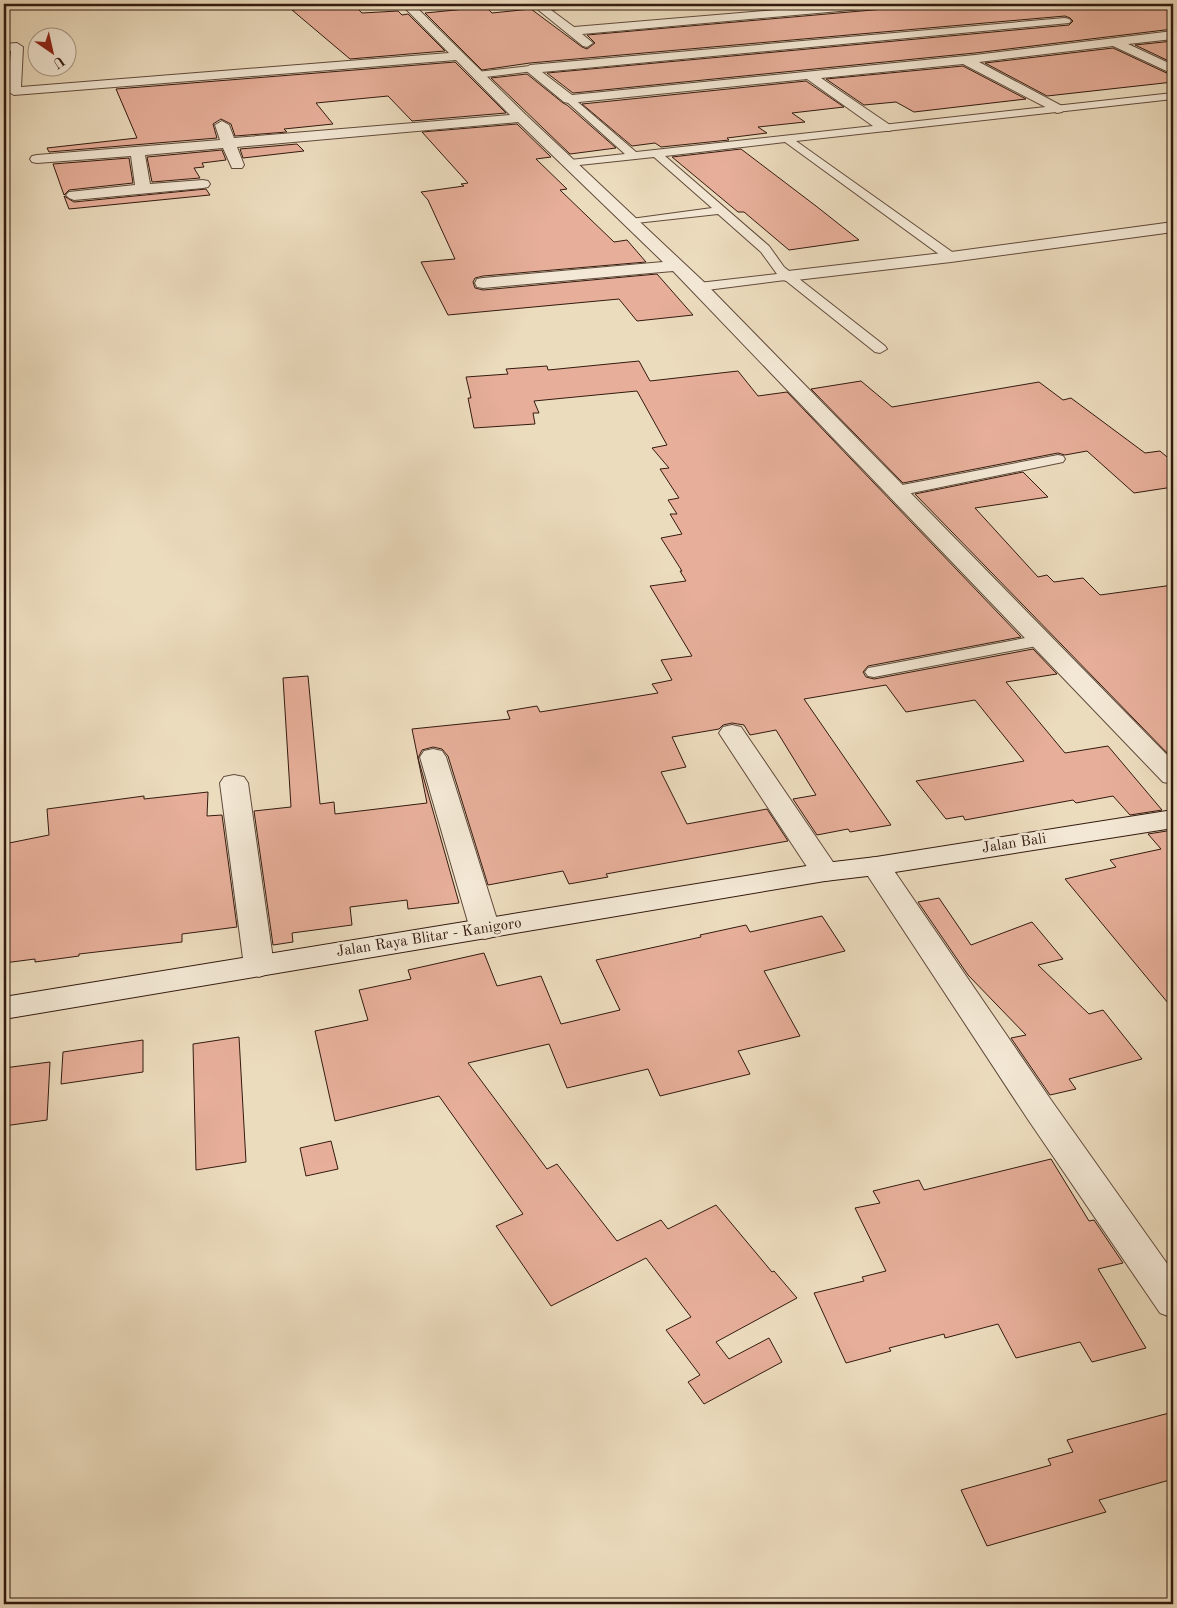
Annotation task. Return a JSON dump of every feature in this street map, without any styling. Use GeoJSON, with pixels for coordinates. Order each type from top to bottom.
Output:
{"type":"FeatureCollection","features":[{"type":"Feature","properties":{"kind":"street"},"geometry":{"type":"LineString","coordinates":[[407,4],[521,118],[699,288],[898,490],[1173,776]]}},
{"type":"Feature","properties":{"kind":"street"},"geometry":{"type":"LineString","coordinates":[[539,5],[577,4]]}},
{"type":"Feature","properties":{"kind":"street"},"geometry":{"type":"LineString","coordinates":[[572,31],[884,4]]}},
{"type":"Feature","properties":{"kind":"street"},"geometry":{"type":"LineString","coordinates":[[539,5],[611,63]]}},
{"type":"Feature","properties":{"kind":"street"},"geometry":{"type":"LineString","coordinates":[[530,69],[1070,22],[1048,12]]}},
{"type":"Feature","properties":{"kind":"street"},"geometry":{"type":"LineString","coordinates":[[1090,31],[1173,70]]}},
{"type":"Feature","properties":{"kind":"street"},"geometry":{"type":"LineString","coordinates":[[530,69],[569,99],[964,60],[1173,35]]}},
{"type":"Feature","properties":{"kind":"street"},"geometry":{"type":"LineString","coordinates":[[4,48],[17,47],[14,91],[460,56]]}},
{"type":"Feature","properties":{"kind":"street"},"geometry":{"type":"LineString","coordinates":[[964,60],[1057,109]]}},
{"type":"Feature","properties":{"kind":"street"},"geometry":{"type":"LineString","coordinates":[[810,76],[885,128]]}},
{"type":"Feature","properties":{"kind":"street"},"geometry":{"type":"LineString","coordinates":[[306,118],[318,143]]}},
{"type":"Feature","properties":{"kind":"street"},"geometry":{"type":"LineString","coordinates":[[37,160],[56,165],[137,151],[230,143],[318,143],[521,118]]}},
{"type":"Feature","properties":{"kind":"street"},"geometry":{"type":"LineString","coordinates":[[222,125],[237,165]]}},
{"type":"Feature","properties":{"kind":"street"},"geometry":{"type":"LineString","coordinates":[[137,151],[143,189]]}},
{"type":"Feature","properties":{"kind":"street"},"geometry":{"type":"LineString","coordinates":[[74,195],[203,184]]}},
{"type":"Feature","properties":{"kind":"street"},"geometry":{"type":"LineString","coordinates":[[788,276],[951,257],[1173,227]]}},
{"type":"Feature","properties":{"kind":"street"},"geometry":{"type":"LineString","coordinates":[[483,283],[675,266]]}},
{"type":"Feature","properties":{"kind":"street"},"geometry":{"type":"LineString","coordinates":[[732,733],[826,872]]}},
{"type":"Feature","properties":{"kind":"street"},"geometry":{"type":"LineString","coordinates":[[433,757],[485,929]]}},
{"type":"Feature","properties":{"kind":"street"},"geometry":{"type":"LineString","coordinates":[[234,783],[259,966]]}},
{"type":"Feature","properties":{"kind":"street","name":"Jalan Bali"},"geometry":{"type":"LineString","coordinates":[[865,867],[1173,819]]}},
{"type":"Feature","properties":{"kind":"street"},"geometry":{"type":"LineString","coordinates":[[865,867],[1039,1109],[1173,1302]]}},
{"type":"Feature","properties":{"kind":"street","name":"Jalan Raya Blitar - Kanigoro"},"geometry":{"type":"LineString","coordinates":[[4,1008],[865,867]]}},
{"type":"Feature","properties":{"kind":"lane"},"geometry":{"type":"LineString","coordinates":[[1161,4],[1173,9]]}},
{"type":"Feature","properties":{"kind":"lane"},"geometry":{"type":"LineString","coordinates":[[477,75],[530,69]]}},
{"type":"Feature","properties":{"kind":"lane"},"geometry":{"type":"LineString","coordinates":[[570,163],[1173,96]]}},
{"type":"Feature","properties":{"kind":"lane"},"geometry":{"type":"LineString","coordinates":[[569,99],[633,156]]}},
{"type":"Feature","properties":{"kind":"lane"},"geometry":{"type":"LineString","coordinates":[[787,139],[951,257]]}},
{"type":"Feature","properties":{"kind":"lane"},"geometry":{"type":"LineString","coordinates":[[657,154],[766,249],[780,270],[880,349]]}},
{"type":"Feature","properties":{"kind":"lane"},"geometry":{"type":"LineString","coordinates":[[631,222],[722,210]]}},
{"type":"Feature","properties":{"kind":"lane"},"geometry":{"type":"LineString","coordinates":[[699,288],[788,276]]}},
{"type":"Feature","properties":{"kind":"lane"},"geometry":{"type":"LineString","coordinates":[[898,490],[1058,459]]}},
{"type":"Feature","properties":{"kind":"lane"},"geometry":{"type":"LineString","coordinates":[[874,672],[1041,640]]}},
{"type":"Feature","properties":{"kind":"building"},"geometry":{"type":"Polygon","coordinates":[[[353,4],[362,13],[398,11],[402,15],[408,14],[445,51],[350,59],[292,10],[353,4]]]}},
{"type":"Feature","properties":{"kind":"building"},"geometry":{"type":"Polygon","coordinates":[[[892,4],[1155,4],[1173,13],[1173,29],[975,53],[573,93],[547,73],[1069,25],[1073,21],[1065,16],[530,63],[482,70],[425,13],[486,7],[492,13],[531,9],[587,49],[595,43],[587,35],[884,9],[892,4]]]}},
{"type":"Feature","properties":{"kind":"building"},"geometry":{"type":"Polygon","coordinates":[[[1173,41],[1173,63],[1135,45],[1173,41]]]}},
{"type":"Feature","properties":{"kind":"building"},"geometry":{"type":"Polygon","coordinates":[[[1113,48],[1173,76],[1173,82],[1047,96],[985,63],[1113,48]]]}},
{"type":"Feature","properties":{"kind":"building"},"geometry":{"type":"Polygon","coordinates":[[[455,62],[506,113],[412,121],[388,96],[316,103],[333,124],[284,129],[287,132],[235,136],[231,124],[221,119],[213,124],[217,138],[49,152],[47,148],[137,138],[116,89],[455,62]]]}},
{"type":"Feature","properties":{"kind":"building"},"geometry":{"type":"Polygon","coordinates":[[[963,66],[1026,99],[914,112],[896,102],[864,105],[826,79],[963,66]]]}},
{"type":"Feature","properties":{"kind":"building"},"geometry":{"type":"Polygon","coordinates":[[[527,74],[567,105],[616,148],[570,154],[491,78],[527,74]]]}},
{"type":"Feature","properties":{"kind":"building"},"geometry":{"type":"Polygon","coordinates":[[[806,81],[844,107],[792,113],[805,122],[758,127],[767,133],[727,138],[729,140],[661,147],[655,143],[632,146],[582,104],[806,81]]]}},
{"type":"Feature","properties":{"kind":"building"},"geometry":{"type":"Polygon","coordinates":[[[517,124],[551,157],[536,159],[567,189],[560,190],[614,242],[627,240],[646,262],[483,276],[475,278],[473,282],[475,288],[483,290],[657,274],[693,315],[637,321],[619,299],[448,315],[421,262],[455,259],[428,200],[421,192],[464,186],[461,184],[468,183],[422,132],[517,124]]]}},
{"type":"Feature","properties":{"kind":"building"},"geometry":{"type":"Polygon","coordinates":[[[297,144],[304,151],[243,158],[240,149],[297,144]]]}},
{"type":"Feature","properties":{"kind":"building"},"geometry":{"type":"Polygon","coordinates":[[[741,149],[859,240],[789,250],[744,212],[738,212],[672,157],[741,149]]]}},
{"type":"Feature","properties":{"kind":"building"},"geometry":{"type":"Polygon","coordinates":[[[222,150],[226,160],[202,163],[204,167],[194,168],[200,178],[152,182],[147,157],[222,150]]]}},
{"type":"Feature","properties":{"kind":"building"},"geometry":{"type":"Polygon","coordinates":[[[129,158],[133,183],[69,190],[64,195],[53,164],[129,158]]]}},
{"type":"Feature","properties":{"kind":"building"},"geometry":{"type":"Polygon","coordinates":[[[206,189],[210,195],[69,209],[64,196],[74,202],[206,189]]]}},
{"type":"Feature","properties":{"kind":"building"},"geometry":{"type":"Polygon","coordinates":[[[639,361],[650,381],[738,371],[758,396],[787,392],[1021,637],[868,666],[863,672],[866,677],[874,679],[1033,649],[1057,674],[1006,682],[1065,753],[1108,746],[1162,810],[1130,815],[1113,796],[1076,803],[1073,800],[965,820],[963,816],[946,819],[916,781],[1024,761],[975,700],[906,712],[886,685],[804,699],[891,825],[850,832],[848,829],[817,835],[793,799],[816,795],[776,730],[750,735],[744,725],[732,723],[723,725],[719,729],[672,737],[686,767],[661,772],[687,824],[767,809],[788,841],[606,874],[608,877],[569,884],[563,871],[488,885],[448,756],[442,749],[433,747],[422,750],[418,758],[459,903],[408,909],[407,900],[350,907],[352,925],[292,933],[293,942],[273,945],[254,811],[291,807],[283,678],[308,676],[320,804],[334,802],[335,814],[427,803],[412,729],[510,719],[507,711],[537,706],[540,712],[658,693],[652,684],[672,680],[661,660],[692,656],[650,586],[686,581],[680,571],[682,571],[661,538],[682,534],[670,514],[677,514],[668,500],[679,498],[660,469],[669,468],[652,448],[667,445],[637,391],[534,401],[539,413],[533,413],[535,424],[474,428],[468,398],[471,398],[466,377],[508,374],[506,369],[547,366],[548,370],[639,361]]]}},
{"type":"Feature","properties":{"kind":"building"},"geometry":{"type":"Polygon","coordinates":[[[861,381],[892,407],[1039,382],[1063,400],[1071,398],[1145,453],[1160,451],[1173,462],[1173,487],[1134,493],[1087,451],[1065,455],[1058,453],[903,483],[811,389],[861,381]]]}},
{"type":"Feature","properties":{"kind":"building"},"geometry":{"type":"Polygon","coordinates":[[[1023,472],[1048,497],[975,508],[1038,577],[1047,575],[1054,582],[1083,578],[1100,595],[1173,585],[1173,759],[915,494],[1023,472]]]}},
{"type":"Feature","properties":{"kind":"building"},"geometry":{"type":"Polygon","coordinates":[[[208,792],[207,816],[222,815],[237,927],[182,934],[182,942],[79,954],[79,956],[35,962],[35,959],[4,963],[4,844],[49,835],[47,809],[144,796],[144,799],[208,792]]]}},
{"type":"Feature","properties":{"kind":"building"},"geometry":{"type":"Polygon","coordinates":[[[1173,830],[1173,1009],[1065,879],[1116,867],[1110,860],[1161,849],[1148,834],[1173,830]]]}},
{"type":"Feature","properties":{"kind":"building"},"geometry":{"type":"Polygon","coordinates":[[[939,898],[971,945],[1032,922],[1063,959],[1038,965],[1089,1014],[1103,1010],[1142,1059],[1069,1079],[1076,1089],[1050,1095],[1011,1038],[1026,1035],[968,975],[918,902],[939,898]]]}},
{"type":"Feature","properties":{"kind":"building"},"geometry":{"type":"Polygon","coordinates":[[[822,916],[845,951],[764,971],[800,1036],[738,1051],[750,1074],[660,1096],[648,1069],[567,1088],[549,1044],[468,1063],[547,1169],[557,1164],[617,1241],[661,1220],[668,1229],[716,1205],[772,1272],[774,1271],[797,1298],[716,1342],[729,1359],[769,1338],[782,1362],[704,1404],[688,1382],[700,1375],[666,1330],[691,1317],[646,1258],[551,1306],[496,1226],[523,1214],[439,1096],[335,1121],[315,1031],[368,1020],[359,990],[411,979],[408,970],[484,953],[497,986],[541,976],[561,1024],[620,1010],[596,960],[746,925],[750,932],[822,916]]]}},
{"type":"Feature","properties":{"kind":"building"},"geometry":{"type":"Polygon","coordinates":[[[239,1037],[246,1162],[196,1170],[193,1044],[239,1037]]]}},
{"type":"Feature","properties":{"kind":"building"},"geometry":{"type":"Polygon","coordinates":[[[143,1040],[143,1072],[61,1084],[63,1052],[143,1040]]]}},
{"type":"Feature","properties":{"kind":"building"},"geometry":{"type":"Polygon","coordinates":[[[50,1062],[47,1120],[4,1126],[4,1068],[50,1062]]]}},
{"type":"Feature","properties":{"kind":"building"},"geometry":{"type":"Polygon","coordinates":[[[331,1141],[338,1169],[306,1176],[300,1148],[331,1141]]]}},
{"type":"Feature","properties":{"kind":"building"},"geometry":{"type":"Polygon","coordinates":[[[1051,1159],[1089,1221],[1094,1220],[1123,1263],[1098,1269],[1146,1348],[1092,1362],[1080,1342],[1016,1358],[998,1324],[945,1338],[944,1334],[889,1348],[891,1351],[846,1363],[814,1293],[864,1281],[862,1277],[886,1271],[855,1208],[880,1203],[873,1191],[919,1180],[924,1190],[1051,1159]]]}},
{"type":"Feature","properties":{"kind":"building"},"geometry":{"type":"Polygon","coordinates":[[[1173,1412],[1173,1479],[1099,1500],[1106,1512],[987,1546],[961,1490],[1051,1465],[1048,1459],[1073,1452],[1067,1440],[1173,1412]]]}}]}
